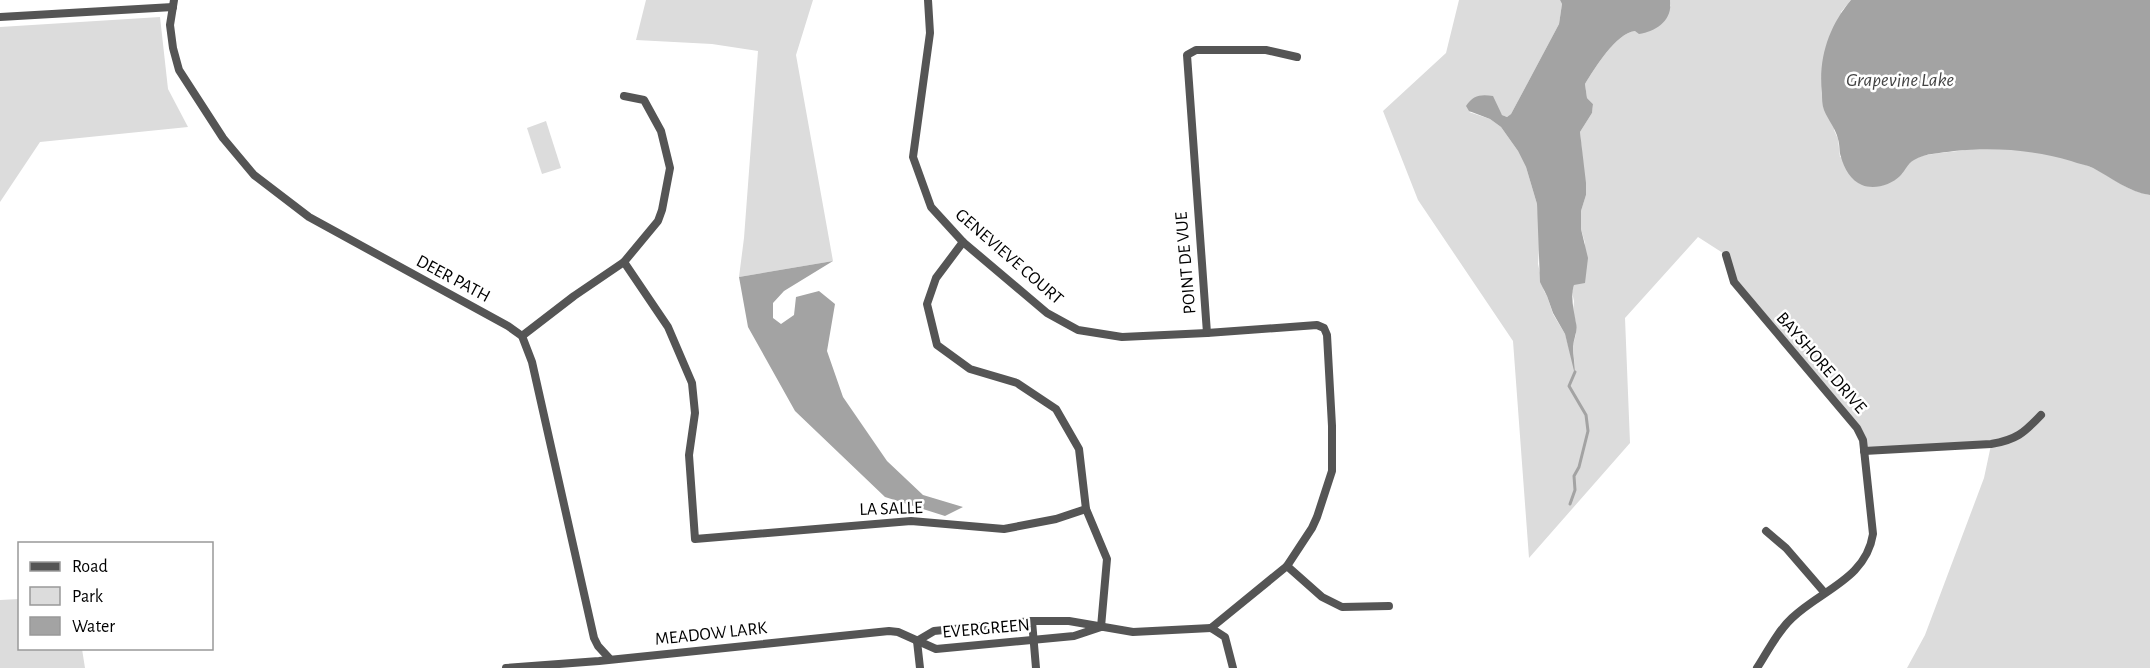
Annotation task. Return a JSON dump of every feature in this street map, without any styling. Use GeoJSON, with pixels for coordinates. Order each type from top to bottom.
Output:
{"type":"FeatureCollection","features":[{"type":"Feature","properties":{"kind":"street","name":"GENEVIEVE COURT"},"geometry":{"type":"LineString","coordinates":[[928,0],[930,33],[913,157],[931,207],[963,242],[1047,313],[1078,330],[1122,337],[1207,333]]}},
{"type":"Feature","properties":{"kind":"street"},"geometry":{"type":"LineString","coordinates":[[0,17],[173,4]]}},
{"type":"Feature","properties":{"kind":"street","name":"DEER PATH"},"geometry":{"type":"LineString","coordinates":[[173,4],[170,25],[179,70],[224,138],[254,175],[309,217],[508,326],[522,336]]}},
{"type":"Feature","properties":{"kind":"street","name":"POINT DE VUE"},"geometry":{"type":"LineString","coordinates":[[1211,628],[1287,566],[1312,528],[1332,471],[1332,426],[1327,335],[1324,328],[1317,325],[1207,333],[1186,56],[1196,50],[1266,50],[1297,57]]}},
{"type":"Feature","properties":{"kind":"street"},"geometry":{"type":"LineString","coordinates":[[609,658],[594,638],[532,362],[522,336],[574,296],[624,262],[658,221],[669,168],[661,131],[644,100],[624,96]]}},
{"type":"Feature","properties":{"kind":"street"},"geometry":{"type":"LineString","coordinates":[[963,242],[936,278],[927,304],[937,345],[970,369],[1017,383],[1056,409],[1078,449],[1086,508],[1107,559],[1101,627]]}},
{"type":"Feature","properties":{"kind":"street","name":"BAYSHORE DRIVE"},"geometry":{"type":"LineString","coordinates":[[1726,255],[1734,282],[1857,428],[1863,440],[1873,534],[1860,566],[1851,576],[1803,608],[1786,625],[1757,668]]}},
{"type":"Feature","properties":{"kind":"street","name":"LA SALLE"},"geometry":{"type":"LineString","coordinates":[[624,262],[668,327],[692,383],[695,413],[689,455],[695,539],[911,521],[1004,530],[1056,519],[1086,508]]}},
{"type":"Feature","properties":{"kind":"street"},"geometry":{"type":"LineString","coordinates":[[1864,451],[2009,441],[2023,434],[2041,415]]}},
{"type":"Feature","properties":{"kind":"street"},"geometry":{"type":"LineString","coordinates":[[1766,531],[1786,548],[1824,592]]}},
{"type":"Feature","properties":{"kind":"street"},"geometry":{"type":"LineString","coordinates":[[1287,566],[1322,597],[1342,607],[1389,606]]}},
{"type":"Feature","properties":{"kind":"street"},"geometry":{"type":"LineString","coordinates":[[1032,621],[1036,668]]}},
{"type":"Feature","properties":{"kind":"street","name":"EVERGREEN"},"geometry":{"type":"LineString","coordinates":[[917,641],[934,631],[1032,621],[1069,621],[1133,632],[1211,628]]}},
{"type":"Feature","properties":{"kind":"street","name":"EVERGREEN"},"geometry":{"type":"LineString","coordinates":[[917,641],[936,650],[1074,636],[1101,627]]}},
{"type":"Feature","properties":{"kind":"street"},"geometry":{"type":"LineString","coordinates":[[1211,628],[1225,637],[1233,668]]}},
{"type":"Feature","properties":{"kind":"street","name":"MEADOW LARK"},"geometry":{"type":"LineString","coordinates":[[506,668],[889,631],[898,632],[917,641]]}},
{"type":"Feature","properties":{"kind":"street"},"geometry":{"type":"LineString","coordinates":[[917,641],[920,668]]}},
{"type":"Feature","properties":{"kind":"green space"},"geometry":{"type":"Polygon","coordinates":[[[646,0],[813,0],[796,55],[833,261],[739,277],[758,51],[712,44],[636,40],[646,0]]]}},
{"type":"Feature","properties":{"kind":"green space"},"geometry":{"type":"Polygon","coordinates":[[[1459,0],[1560,0],[1562,4],[1559,24],[1511,114],[1507,117],[1502,115],[1496,106],[1469,112],[1490,119],[1501,127],[1526,167],[1537,204],[1540,234],[1538,264],[1544,291],[1553,314],[1565,334],[1575,371],[1573,345],[1576,323],[1572,292],[1585,243],[1581,229],[1581,211],[1586,195],[1580,132],[1592,113],[1593,104],[1587,98],[1585,84],[1613,44],[1671,6],[1670,0],[1851,0],[1841,12],[1834,130],[1838,139],[1840,157],[1902,174],[1910,162],[1926,155],[1980,148],[2025,150],[2082,164],[2128,188],[2150,195],[2150,668],[1907,668],[1925,635],[1984,478],[1991,445],[1864,451],[1863,440],[1734,282],[1726,255],[1698,237],[1625,318],[1630,443],[1529,558],[1513,341],[1418,200],[1383,111],[1446,53],[1459,0]]]}},
{"type":"Feature","properties":{"kind":"green space"},"geometry":{"type":"Polygon","coordinates":[[[160,17],[168,89],[188,127],[40,142],[0,202],[0,27],[160,17]]]}},
{"type":"Feature","properties":{"kind":"green space"},"geometry":{"type":"Polygon","coordinates":[[[546,121],[561,168],[542,174],[527,128],[546,121]]]}},
{"type":"Feature","properties":{"kind":"green space"},"geometry":{"type":"Polygon","coordinates":[[[18,599],[18,650],[82,650],[85,668],[0,668],[0,600],[18,599]]]}},
{"type":"Feature","properties":{"kind":"water"},"geometry":{"type":"Polygon","coordinates":[[[1560,0],[1670,0],[1669,13],[1658,27],[1639,34],[1635,31],[1628,33],[1613,44],[1585,84],[1587,98],[1593,104],[1592,113],[1580,132],[1586,183],[1586,195],[1581,211],[1581,229],[1588,258],[1585,283],[1574,285],[1572,294],[1576,326],[1573,346],[1575,375],[1565,334],[1540,282],[1537,204],[1526,167],[1501,127],[1490,119],[1469,111],[1466,106],[1478,96],[1493,96],[1502,115],[1507,117],[1511,114],[1559,24],[1562,4],[1560,0]]]}},
{"type":"Feature","properties":{"kind":"water","name":"Grapevine Lake"},"geometry":{"type":"Polygon","coordinates":[[[1851,0],[2150,0],[2150,195],[2128,188],[2086,165],[2042,154],[1999,150],[1954,151],[1928,155],[1912,162],[1900,176],[1887,184],[1872,187],[1858,183],[1848,174],[1840,155],[1837,135],[1824,110],[1821,80],[1824,55],[1831,32],[1851,0]]]}},
{"type":"Feature","properties":{"kind":"water"},"geometry":{"type":"Polygon","coordinates":[[[833,261],[784,291],[773,303],[773,318],[781,324],[794,315],[796,297],[819,291],[835,304],[827,351],[843,397],[887,461],[923,495],[963,507],[945,516],[885,497],[795,411],[748,327],[739,277],[833,261]]]}},
{"type":"Feature","properties":{"kind":"waterway"},"geometry":{"type":"LineString","coordinates":[[1570,504],[1575,490],[1574,476],[1579,467],[1588,431],[1586,415],[1569,386],[1575,372]]}}]}
